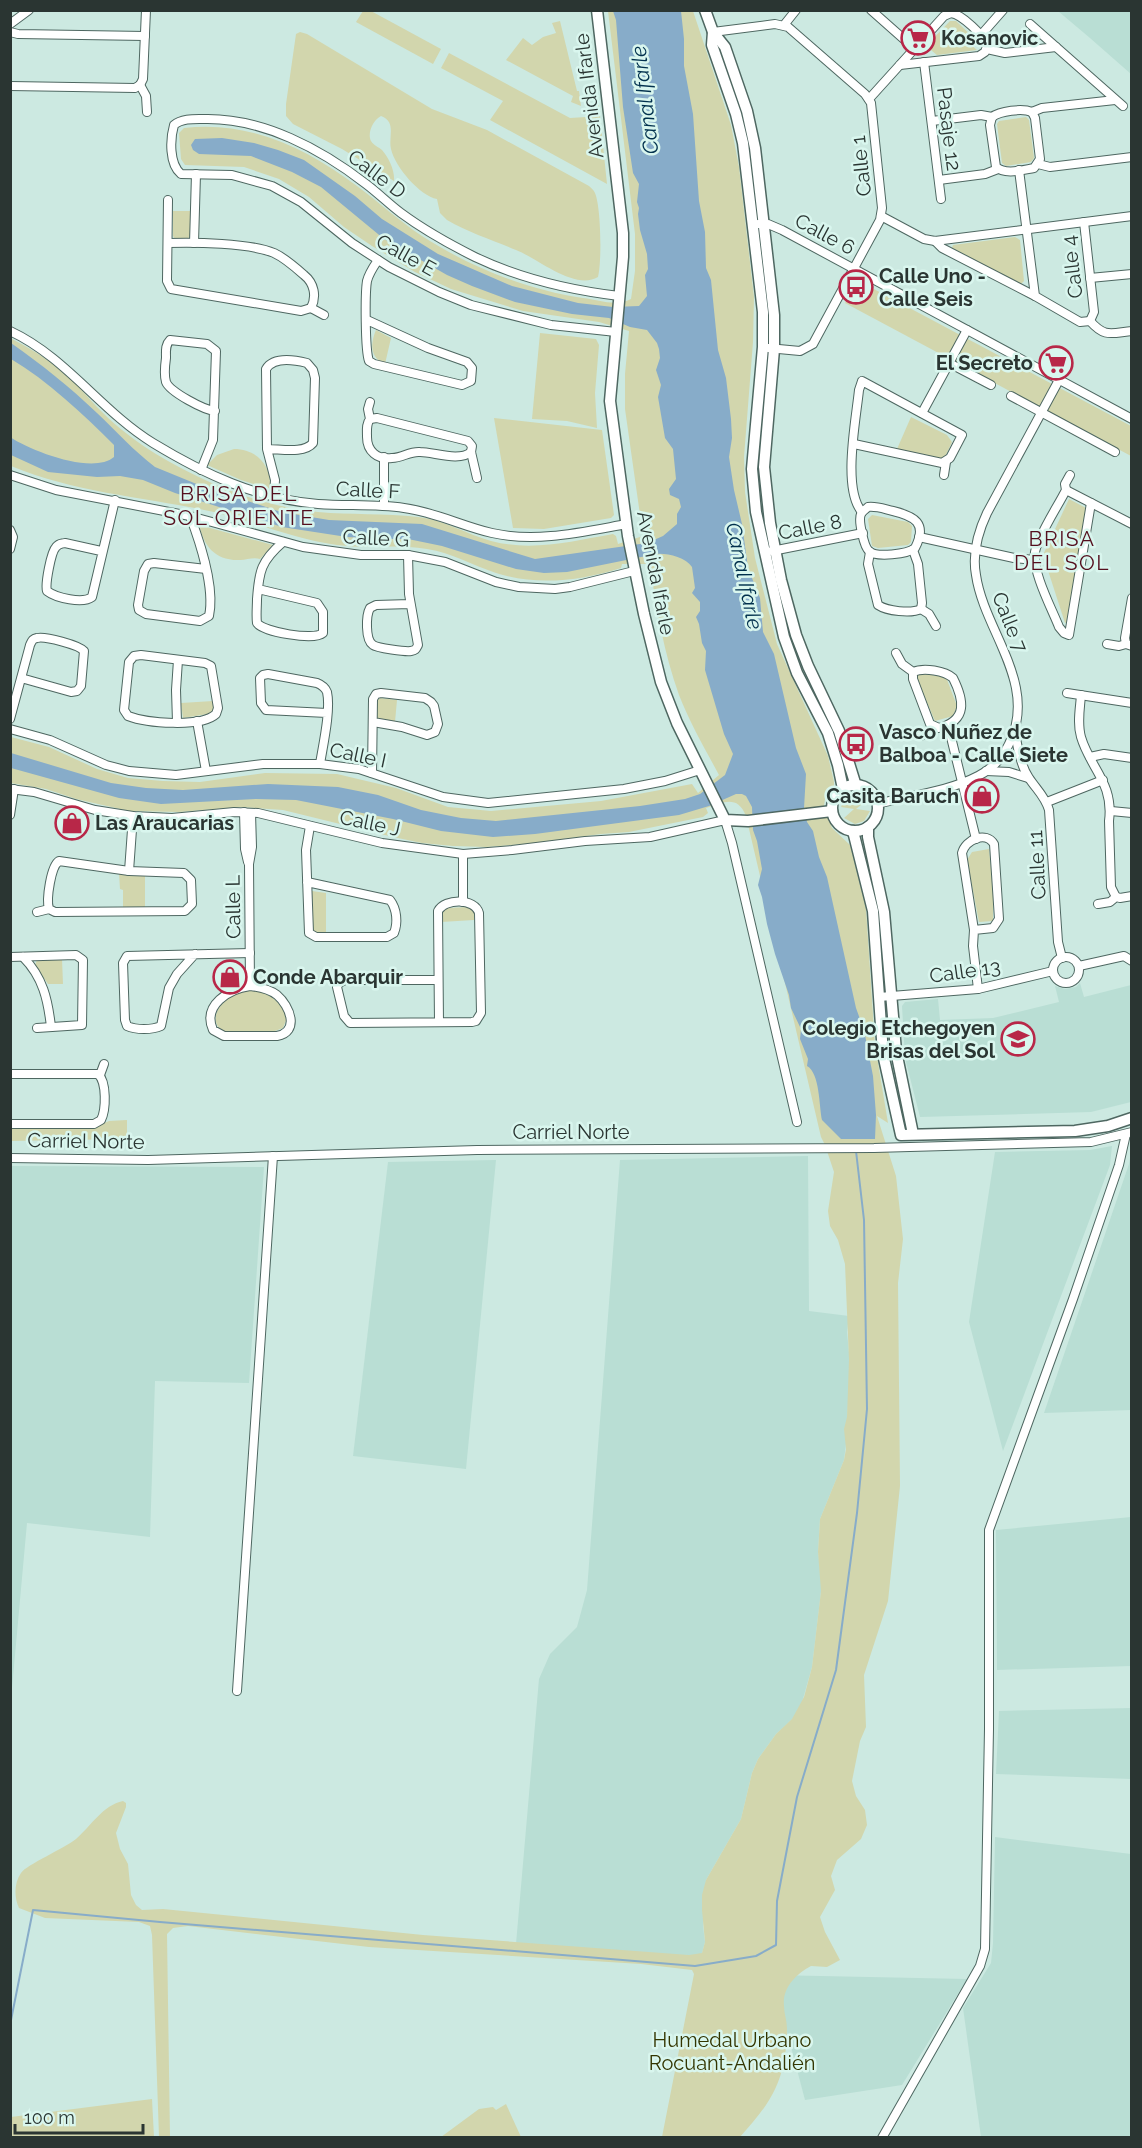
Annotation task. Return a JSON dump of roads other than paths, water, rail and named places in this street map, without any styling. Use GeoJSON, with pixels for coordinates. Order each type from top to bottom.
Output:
{"type":"FeatureCollection","features":[{"type":"Feature","properties":{"kind":"street"},"geometry":{"type":"LineString","coordinates":[[10,24],[29,10]]}},
{"type":"Feature","properties":{"kind":"street"},"geometry":{"type":"LineString","coordinates":[[10,86],[135,88],[143,79],[146,10]]}},
{"type":"Feature","properties":{"kind":"street","name":"Avenida Ifarle"},"geometry":{"type":"LineString","coordinates":[[597,10],[623,233],[623,258],[610,401],[634,568],[663,690],[671,711],[725,820],[732,843],[797,1122]]}},
{"type":"Feature","properties":{"kind":"street"},"geometry":{"type":"LineString","coordinates":[[705,10],[713,32],[712,45],[740,128],[758,224],[763,312],[769,348],[752,477],[755,505],[799,645],[839,731],[856,786]]}},
{"type":"Feature","properties":{"kind":"street"},"geometry":{"type":"LineString","coordinates":[[783,25],[796,10]]}},
{"type":"Feature","properties":{"kind":"street"},"geometry":{"type":"LineString","coordinates":[[981,35],[1003,10]]}},
{"type":"Feature","properties":{"kind":"street"},"geometry":{"type":"LineString","coordinates":[[872,11],[915,49]]}},
{"type":"Feature","properties":{"kind":"street"},"geometry":{"type":"LineString","coordinates":[[713,32],[783,25],[793,30],[869,99],[950,12],[958,15],[981,35],[986,40],[987,49]]}},
{"type":"Feature","properties":{"kind":"street"},"geometry":{"type":"LineString","coordinates":[[1030,24],[1113,100],[1123,106]]}},
{"type":"Feature","properties":{"kind":"street"},"geometry":{"type":"LineString","coordinates":[[10,32],[145,36]]}},
{"type":"Feature","properties":{"kind":"street"},"geometry":{"type":"LineString","coordinates":[[987,49],[1005,53],[1054,47]]}},
{"type":"Feature","properties":{"kind":"street"},"geometry":{"type":"LineString","coordinates":[[900,65],[979,56],[987,49]]}},
{"type":"Feature","properties":{"kind":"street","name":"Pasaje 12"},"geometry":{"type":"LineString","coordinates":[[924,62],[941,199]]}},
{"type":"Feature","properties":{"kind":"street"},"geometry":{"type":"LineString","coordinates":[[140,85],[146,96],[147,112]]}},
{"type":"Feature","properties":{"kind":"street","name":"Calle 1"},"geometry":{"type":"LineString","coordinates":[[769,348],[800,351],[813,344],[881,216],[869,99]]}},
{"type":"Feature","properties":{"kind":"street"},"geometry":{"type":"LineString","coordinates":[[932,121],[992,117],[1000,113],[1025,110],[1032,112],[1039,109],[1113,100]]}},
{"type":"Feature","properties":{"kind":"street"},"geometry":{"type":"LineString","coordinates":[[939,180],[985,174],[998,169],[1006,171],[1034,168],[1040,157],[1035,118],[1032,112]]}},
{"type":"Feature","properties":{"kind":"street"},"geometry":{"type":"LineString","coordinates":[[992,117],[990,123],[994,161],[998,169]]}},
{"type":"Feature","properties":{"kind":"street","name":"Calle D"},"geometry":{"type":"LineString","coordinates":[[196,174],[181,174],[175,166],[172,134],[176,123],[211,119],[252,124],[279,133],[320,153],[352,174],[417,224],[476,257],[514,273],[552,285],[619,298]]}},
{"type":"Feature","properties":{"kind":"street"},"geometry":{"type":"LineString","coordinates":[[1038,164],[1050,166],[1131,157]]}},
{"type":"Feature","properties":{"kind":"street","name":"Calle 4"},"geometry":{"type":"LineString","coordinates":[[1019,170],[1035,296],[1080,322],[1090,321],[1094,315],[1084,222]]}},
{"type":"Feature","properties":{"kind":"street"},"geometry":{"type":"LineString","coordinates":[[194,243],[196,174]]}},
{"type":"Feature","properties":{"kind":"street","name":"Calle E"},"geometry":{"type":"LineString","coordinates":[[196,174],[242,177],[282,190],[378,260],[439,292],[488,310],[551,325],[616,330]]}},
{"type":"Feature","properties":{"kind":"street"},"geometry":{"type":"LineString","coordinates":[[168,200],[167,281],[171,289],[301,311],[311,308],[324,315]]}},
{"type":"Feature","properties":{"kind":"street","name":"Calle 4"},"geometry":{"type":"LineString","coordinates":[[881,216],[924,239],[935,241],[1131,216]]}},
{"type":"Feature","properties":{"kind":"street","name":"Calle 6"},"geometry":{"type":"LineString","coordinates":[[758,224],[782,230],[1131,419]]}},
{"type":"Feature","properties":{"kind":"street"},"geometry":{"type":"LineString","coordinates":[[935,241],[942,248],[1035,296]]}},
{"type":"Feature","properties":{"kind":"street"},"geometry":{"type":"LineString","coordinates":[[168,243],[258,249],[280,256],[310,280],[314,292],[311,308]]}},
{"type":"Feature","properties":{"kind":"street"},"geometry":{"type":"LineString","coordinates":[[367,320],[428,348],[467,362],[472,368],[471,381],[462,385],[371,363],[367,358],[367,320],[367,280],[378,260]]}},
{"type":"Feature","properties":{"kind":"street"},"geometry":{"type":"LineString","coordinates":[[1090,278],[1131,274]]}},
{"type":"Feature","properties":{"kind":"street"},"geometry":{"type":"LineString","coordinates":[[1090,321],[1104,333],[1131,331]]}},
{"type":"Feature","properties":{"kind":"street"},"geometry":{"type":"LineString","coordinates":[[922,413],[967,330]]}},
{"type":"Feature","properties":{"kind":"street","name":"Calle F"},"geometry":{"type":"LineString","coordinates":[[10,331],[56,360],[107,407],[151,442],[201,470],[241,488],[274,497],[317,504],[384,506],[430,513],[478,529],[518,537],[547,537],[628,530]]}},
{"type":"Feature","properties":{"kind":"street"},"geometry":{"type":"LineString","coordinates":[[201,470],[212,445],[215,411],[217,355],[214,348],[207,344],[170,340],[166,346],[165,378],[169,387],[205,409],[215,411]]}},
{"type":"Feature","properties":{"kind":"street"},"geometry":{"type":"LineString","coordinates":[[267,449],[304,449],[313,443],[315,378],[312,368],[307,363],[276,361],[268,366],[266,372],[267,449],[275,480],[274,497]]}},
{"type":"Feature","properties":{"kind":"street"},"geometry":{"type":"LineString","coordinates":[[949,363],[991,385]]}},
{"type":"Feature","properties":{"kind":"street","name":"Calle 7"},"geometry":{"type":"LineString","coordinates":[[877,804],[962,783],[986,771],[1004,753],[1015,731],[1019,710],[1017,688],[1011,667],[978,586],[975,549],[987,513],[1059,380]]}},
{"type":"Feature","properties":{"kind":"street"},"geometry":{"type":"LineString","coordinates":[[862,512],[855,502],[851,464],[862,381],[962,435],[946,462],[944,475]]}},
{"type":"Feature","properties":{"kind":"street"},"geometry":{"type":"LineString","coordinates":[[1011,396],[1115,452]]}},
{"type":"Feature","properties":{"kind":"street"},"geometry":{"type":"LineString","coordinates":[[369,402],[370,419],[367,425],[368,447],[371,452],[391,459],[419,452],[463,457],[471,452]]}},
{"type":"Feature","properties":{"kind":"street"},"geometry":{"type":"LineString","coordinates":[[370,419],[377,418],[465,439],[470,443],[477,478]]}},
{"type":"Feature","properties":{"kind":"street"},"geometry":{"type":"LineString","coordinates":[[854,444],[939,463],[946,462]]}},
{"type":"Feature","properties":{"kind":"street"},"geometry":{"type":"LineString","coordinates":[[384,457],[384,506]]}},
{"type":"Feature","properties":{"kind":"street","name":"Calle G"},"geometry":{"type":"LineString","coordinates":[[10,475],[56,490],[190,516],[283,542],[338,553],[408,555],[445,562],[496,582],[538,589],[570,587],[634,568]]}},
{"type":"Feature","properties":{"kind":"street"},"geometry":{"type":"LineString","coordinates":[[1070,475],[1065,484],[1066,490],[1038,545],[1035,560],[1036,569],[1059,627],[1069,635],[1090,503]]}},
{"type":"Feature","properties":{"kind":"street"},"geometry":{"type":"LineString","coordinates":[[1066,490],[1131,524]]}},
{"type":"Feature","properties":{"kind":"street"},"geometry":{"type":"LineString","coordinates":[[102,551],[65,543],[56,546],[46,584],[47,591],[83,601],[90,599],[115,500]]}},
{"type":"Feature","properties":{"kind":"street","name":"Calle 8"},"geometry":{"type":"LineString","coordinates":[[919,537],[917,523],[909,515],[875,507],[868,507],[862,512],[860,519],[866,547],[870,552],[868,564],[878,605],[915,612],[921,609]]}},
{"type":"Feature","properties":{"kind":"street"},"geometry":{"type":"LineString","coordinates":[[190,516],[206,569],[210,611],[205,620],[200,621],[146,614],[139,609],[144,571],[148,564],[206,569]]}},
{"type":"Feature","properties":{"kind":"street"},"geometry":{"type":"LineString","coordinates":[[10,530],[13,537],[10,549]]}},
{"type":"Feature","properties":{"kind":"street","name":"Calle 8"},"geometry":{"type":"LineString","coordinates":[[769,552],[863,533]]}},
{"type":"Feature","properties":{"kind":"street"},"geometry":{"type":"LineString","coordinates":[[870,552],[880,555],[913,550],[917,546],[919,537],[1019,559],[1035,560]]}},
{"type":"Feature","properties":{"kind":"street"},"geometry":{"type":"LineString","coordinates":[[258,589],[317,603],[323,612],[323,633],[314,637],[261,628],[256,620],[258,589],[261,567],[269,555],[283,542]]}},
{"type":"Feature","properties":{"kind":"street"},"geometry":{"type":"LineString","coordinates":[[913,550],[919,574],[921,609],[929,614],[936,626]]}},
{"type":"Feature","properties":{"kind":"street"},"geometry":{"type":"LineString","coordinates":[[769,552],[786,644],[832,745],[843,789]]}},
{"type":"Feature","properties":{"kind":"street"},"geometry":{"type":"LineString","coordinates":[[408,555],[410,604],[419,643],[417,648],[410,651],[377,647],[371,644],[367,615],[370,608],[410,604]]}},
{"type":"Feature","properties":{"kind":"street"},"geometry":{"type":"LineString","coordinates":[[1107,644],[1129,645],[1125,638],[1131,598]]}},
{"type":"Feature","properties":{"kind":"street"},"geometry":{"type":"LineString","coordinates":[[10,718],[30,645],[37,638],[76,645],[84,651],[81,686],[77,692],[21,678]]}},
{"type":"Feature","properties":{"kind":"street"},"geometry":{"type":"LineString","coordinates":[[896,653],[902,664],[914,672]]}},
{"type":"Feature","properties":{"kind":"street"},"geometry":{"type":"LineString","coordinates":[[138,655],[205,663],[212,669],[217,712],[212,717],[197,721],[177,722],[130,717],[124,710],[129,662],[132,658],[138,655]]}},
{"type":"Feature","properties":{"kind":"street"},"geometry":{"type":"LineString","coordinates":[[177,722],[178,660]]}},
{"type":"Feature","properties":{"kind":"street"},"geometry":{"type":"LineString","coordinates":[[914,672],[920,670],[944,673],[953,678],[962,705],[958,717],[948,725],[933,727],[929,733],[920,736]]}},
{"type":"Feature","properties":{"kind":"street"},"geometry":{"type":"LineString","coordinates":[[914,672],[913,679],[933,727]]}},
{"type":"Feature","properties":{"kind":"street"},"geometry":{"type":"LineString","coordinates":[[320,764],[327,713],[327,692],[320,684],[266,674],[260,678],[261,703],[266,710],[327,713]]}},
{"type":"Feature","properties":{"kind":"street"},"geometry":{"type":"LineString","coordinates":[[372,773],[373,698],[377,693],[428,699],[434,706],[438,727],[435,732],[427,735],[402,727],[373,722]]}},
{"type":"Feature","properties":{"kind":"street"},"geometry":{"type":"LineString","coordinates":[[1067,693],[1131,703]]}},
{"type":"Feature","properties":{"kind":"street"},"geometry":{"type":"LineString","coordinates":[[1081,695],[1079,731],[1083,745],[1103,780],[1111,811],[1109,821],[1111,887],[1116,897]]}},
{"type":"Feature","properties":{"kind":"street"},"geometry":{"type":"LineString","coordinates":[[197,721],[206,771]]}},
{"type":"Feature","properties":{"kind":"street"},"geometry":{"type":"LineString","coordinates":[[948,725],[976,838]]}},
{"type":"Feature","properties":{"kind":"street","name":"Calle I"},"geometry":{"type":"LineString","coordinates":[[10,729],[50,740],[100,762],[129,771],[165,775],[263,764],[320,764],[372,773],[443,797],[488,803],[624,789],[665,781],[700,770]]}},
{"type":"Feature","properties":{"kind":"street","name":"Calle 11"},"geometry":{"type":"LineString","coordinates":[[1015,731],[1028,778],[1047,802],[1051,818],[1058,942],[1062,957]]}},
{"type":"Feature","properties":{"kind":"street"},"geometry":{"type":"LineString","coordinates":[[1090,757],[1104,754],[1131,758]]}},
{"type":"Feature","properties":{"kind":"street"},"geometry":{"type":"LineString","coordinates":[[986,771],[1009,772],[1028,778]]}},
{"type":"Feature","properties":{"kind":"street"},"geometry":{"type":"LineString","coordinates":[[1047,802],[1103,780]]}},
{"type":"Feature","properties":{"kind":"street"},"geometry":{"type":"LineString","coordinates":[[856,786],[870,791],[877,804],[876,817],[868,827],[853,831],[839,825],[832,811],[834,800],[843,789],[856,786]]}},
{"type":"Feature","properties":{"kind":"street"},"geometry":{"type":"LineString","coordinates":[[10,815],[12,789]]}},
{"type":"Feature","properties":{"kind":"street","name":"Calle J"},"geometry":{"type":"LineString","coordinates":[[12,789],[34,792],[94,810],[133,816],[172,818],[248,812],[280,817],[382,843],[463,854],[585,841],[650,837],[725,820]]}},
{"type":"Feature","properties":{"kind":"street"},"geometry":{"type":"LineString","coordinates":[[725,820],[748,821],[832,811]]}},
{"type":"Feature","properties":{"kind":"street"},"geometry":{"type":"LineString","coordinates":[[1111,811],[1131,813]]}},
{"type":"Feature","properties":{"kind":"street","name":"Calle L"},"geometry":{"type":"LineString","coordinates":[[248,812],[245,849],[249,864],[250,986]]}},
{"type":"Feature","properties":{"kind":"street"},"geometry":{"type":"LineString","coordinates":[[129,871],[133,816]]}},
{"type":"Feature","properties":{"kind":"street"},"geometry":{"type":"LineString","coordinates":[[308,882],[390,900],[395,909],[395,930],[387,937],[313,937],[308,931],[306,850],[310,826]]}},
{"type":"Feature","properties":{"kind":"street"},"geometry":{"type":"LineString","coordinates":[[868,827],[868,837],[884,912],[897,1061],[913,1134]]}},
{"type":"Feature","properties":{"kind":"street"},"geometry":{"type":"LineString","coordinates":[[853,831],[873,911],[883,1054],[905,1146]]}},
{"type":"Feature","properties":{"kind":"street"},"geometry":{"type":"LineString","coordinates":[[974,930],[993,928],[999,919],[994,844],[988,838],[976,838],[964,845],[962,856],[974,930],[978,989]]}},
{"type":"Feature","properties":{"kind":"street"},"geometry":{"type":"LineString","coordinates":[[463,854],[463,902]]}},
{"type":"Feature","properties":{"kind":"street"},"geometry":{"type":"LineString","coordinates":[[37,912],[49,909],[55,912],[183,911],[191,907],[191,880],[187,873],[129,871],[61,861],[52,868],[47,902],[49,909]]}},
{"type":"Feature","properties":{"kind":"street"},"geometry":{"type":"LineString","coordinates":[[1098,904],[1110,902],[1116,897],[1131,896]]}},
{"type":"Feature","properties":{"kind":"street"},"geometry":{"type":"LineString","coordinates":[[438,980],[343,981],[338,987],[344,1016],[350,1023],[474,1022],[481,1015],[479,910],[473,903],[443,904],[438,911],[439,1022]]}},
{"type":"Feature","properties":{"kind":"street"},"geometry":{"type":"LineString","coordinates":[[195,954],[177,974],[169,988],[161,1026],[132,1028],[127,1026],[124,1020],[123,963],[129,955],[250,953]]}},
{"type":"Feature","properties":{"kind":"street"},"geometry":{"type":"LineString","coordinates":[[10,957],[76,955],[82,958],[83,1023],[78,1027],[37,1028]]}},
{"type":"Feature","properties":{"kind":"street"},"geometry":{"type":"LineString","coordinates":[[23,957],[34,970],[42,985],[51,1028]]}},
{"type":"Feature","properties":{"kind":"street"},"geometry":{"type":"LineString","coordinates":[[1062,957],[1072,958],[1079,966],[1077,977],[1071,982],[1059,981],[1053,971],[1054,964],[1062,957]]}},
{"type":"Feature","properties":{"kind":"street"},"geometry":{"type":"LineString","coordinates":[[1079,966],[1121,957],[1131,958]]}},
{"type":"Feature","properties":{"kind":"street","name":"Calle 13"},"geometry":{"type":"LineString","coordinates":[[879,997],[978,989],[1053,971]]}},
{"type":"Feature","properties":{"kind":"street"},"geometry":{"type":"LineString","coordinates":[[250,986],[270,991],[285,1004],[291,1020],[286,1034],[224,1036],[213,1030],[210,1019],[216,1003],[230,992],[250,986]]}},
{"type":"Feature","properties":{"kind":"street"},"geometry":{"type":"LineString","coordinates":[[10,1124],[94,1124],[99,1122],[104,1113],[103,1082],[100,1075],[104,1064]]}},
{"type":"Feature","properties":{"kind":"street"},"geometry":{"type":"LineString","coordinates":[[10,1074],[96,1073],[100,1075]]}},
{"type":"Feature","properties":{"kind":"street"},"geometry":{"type":"LineString","coordinates":[[901,1135],[1075,1131],[1108,1126],[1131,1118]]}},
{"type":"Feature","properties":{"kind":"street"},"geometry":{"type":"LineString","coordinates":[[882,2138],[980,1965],[985,1949],[989,1729],[988,1530],[1073,1299],[1129,1133]]}},
{"type":"Feature","properties":{"kind":"street","name":"Carriel Norte"},"geometry":{"type":"LineString","coordinates":[[10,1158],[148,1160],[477,1150],[874,1148],[1091,1142],[1129,1133]]}},
{"type":"Feature","properties":{"kind":"street"},"geometry":{"type":"LineString","coordinates":[[237,1691],[273,1156]]}},
{"type":"Feature","properties":{"kind":"water","name":"Canal Ifarle"},"geometry":{"type":"Polygon","coordinates":[[[613,11],[681,11],[684,66],[693,114],[699,201],[705,232],[706,268],[711,280],[718,350],[726,378],[731,419],[732,438],[729,457],[734,490],[742,524],[748,568],[760,598],[763,632],[774,654],[796,748],[806,774],[804,808],[807,822],[813,831],[819,857],[827,877],[856,1008],[864,1030],[873,1076],[875,1139],[841,1139],[822,1120],[817,1082],[807,1066],[808,1059],[800,1039],[801,1029],[791,1008],[767,924],[758,885],[762,869],[753,830],[752,807],[746,796],[742,794],[736,794],[709,806],[679,815],[535,834],[493,837],[441,831],[296,800],[256,799],[161,804],[119,798],[11,768],[11,753],[111,783],[146,788],[183,790],[268,784],[338,787],[378,795],[421,810],[461,818],[496,821],[685,799],[700,794],[725,775],[733,754],[724,734],[705,670],[706,651],[696,617],[700,611],[700,602],[692,593],[695,588],[692,567],[680,558],[656,554],[567,572],[544,573],[516,569],[442,546],[408,539],[347,537],[282,527],[175,493],[143,480],[120,476],[97,477],[48,472],[11,455],[10,437],[32,449],[77,462],[104,462],[114,457],[114,445],[90,422],[52,388],[11,359],[11,343],[76,394],[155,467],[199,485],[281,512],[329,520],[422,524],[535,559],[647,543],[663,536],[677,524],[677,514],[681,507],[679,499],[670,495],[669,489],[676,479],[673,449],[665,438],[658,397],[661,385],[656,370],[660,358],[659,349],[647,330],[630,327],[609,318],[572,314],[515,302],[472,286],[447,275],[384,239],[321,187],[292,172],[251,156],[199,154],[193,150],[191,145],[195,139],[222,138],[254,143],[278,150],[304,160],[355,196],[382,219],[438,254],[512,286],[578,303],[613,307],[639,306],[647,296],[645,275],[648,269],[647,254],[640,230],[637,202],[639,184],[633,173],[623,107],[616,20],[613,11]]]}},
{"type":"Feature","properties":{"kind":"waterway"},"geometry":{"type":"LineString","coordinates":[[10,2025],[33,1910],[695,1966],[756,1956],[776,1945],[777,1901],[797,1797],[836,1670],[857,1513],[867,1409],[864,1220],[856,1151]]}},
{"type":"Feature","properties":{"kind":"place","name":"Kosanovic"},"geometry":{"type":"Point","coordinates":[918,38]}},
{"type":"Feature","properties":{"kind":"place","name":"Calle Uno - Calle Seis"},"geometry":{"type":"Point","coordinates":[856,287]}},
{"type":"Feature","properties":{"kind":"place","name":"El Secreto"},"geometry":{"type":"Point","coordinates":[1056,363]}},
{"type":"Feature","properties":{"kind":"place","name":"Vasco Nuñez de Balboa - Calle Siete"},"geometry":{"type":"Point","coordinates":[856,744]}},
{"type":"Feature","properties":{"kind":"place","name":"Casita Baruch"},"geometry":{"type":"Point","coordinates":[982,796]}},
{"type":"Feature","properties":{"kind":"place","name":"Las Araucarias"},"geometry":{"type":"Point","coordinates":[72,823]}},
{"type":"Feature","properties":{"kind":"place","name":"Conde Abarquir"},"geometry":{"type":"Point","coordinates":[230,977]}},
{"type":"Feature","properties":{"kind":"place","name":"Colegio Etchegoyen Brisas del Sol"},"geometry":{"type":"Point","coordinates":[1018,1039]}},
{"type":"Feature","properties":{"kind":"district","name":"BRISA DEL SOL ORIENTE"},"geometry":{"type":"Point","coordinates":[239,506]}},
{"type":"Feature","properties":{"kind":"district","name":"BRISA DEL SOL"},"geometry":{"type":"Point","coordinates":[1062,551]}},
{"type":"Feature","properties":{"kind":"park label","name":"Humedal Urbano Rocuant-Andalién"},"geometry":{"type":"Point","coordinates":[732,2052]}}]}
